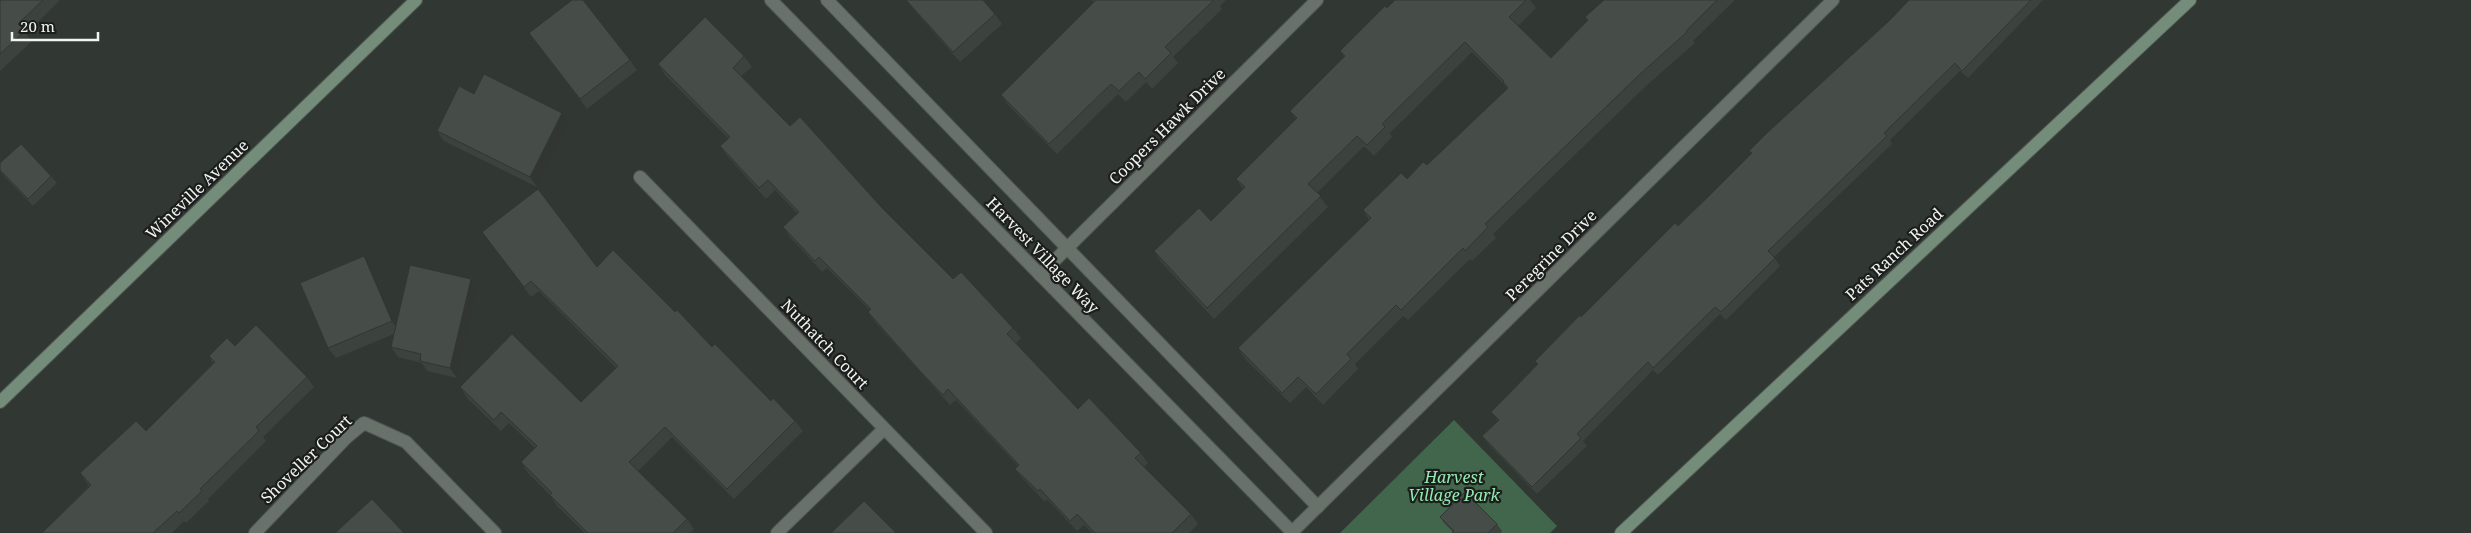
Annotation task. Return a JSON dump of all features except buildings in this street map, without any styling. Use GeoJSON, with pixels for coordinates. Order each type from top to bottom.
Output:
{"type":"FeatureCollection","features":[{"type":"Feature","properties":{"kind":"street","name":"Wineville Avenue"},"geometry":{"type":"LineString","coordinates":[[0,402],[416,0]]}},
{"type":"Feature","properties":{"kind":"street","name":"Harvest Village Way"},"geometry":{"type":"LineString","coordinates":[[771,0],[1291,532]]}},
{"type":"Feature","properties":{"kind":"street","name":"Harvest Village Way"},"geometry":{"type":"LineString","coordinates":[[827,0],[1318,506]]}},
{"type":"Feature","properties":{"kind":"street","name":"Coopers Hawk Drive"},"geometry":{"type":"LineString","coordinates":[[1040,274],[1317,0]]}},
{"type":"Feature","properties":{"kind":"street","name":"Peregrine Drive"},"geometry":{"type":"LineString","coordinates":[[1291,532],[1833,0]]}},
{"type":"Feature","properties":{"kind":"street","name":"Pats Ranch Road"},"geometry":{"type":"LineString","coordinates":[[1621,533],[2190,0]]}},
{"type":"Feature","properties":{"kind":"street","name":"Nuthatch Court"},"geometry":{"type":"LineString","coordinates":[[640,177],[986,533]]}},
{"type":"Feature","properties":{"kind":"street","name":"Shoveller Court"},"geometry":{"type":"LineString","coordinates":[[255,533],[347,437],[364,423],[406,442],[495,533]]}},
{"type":"Feature","properties":{"kind":"street"},"geometry":{"type":"LineString","coordinates":[[777,533],[884,429]]}},
{"type":"Feature","properties":{"kind":"green space","name":"Harvest Village Park"},"geometry":{"type":"Polygon","coordinates":[[[1454,420],[1557,526],[1550,533],[1340,533],[1454,420]]]}}]}
